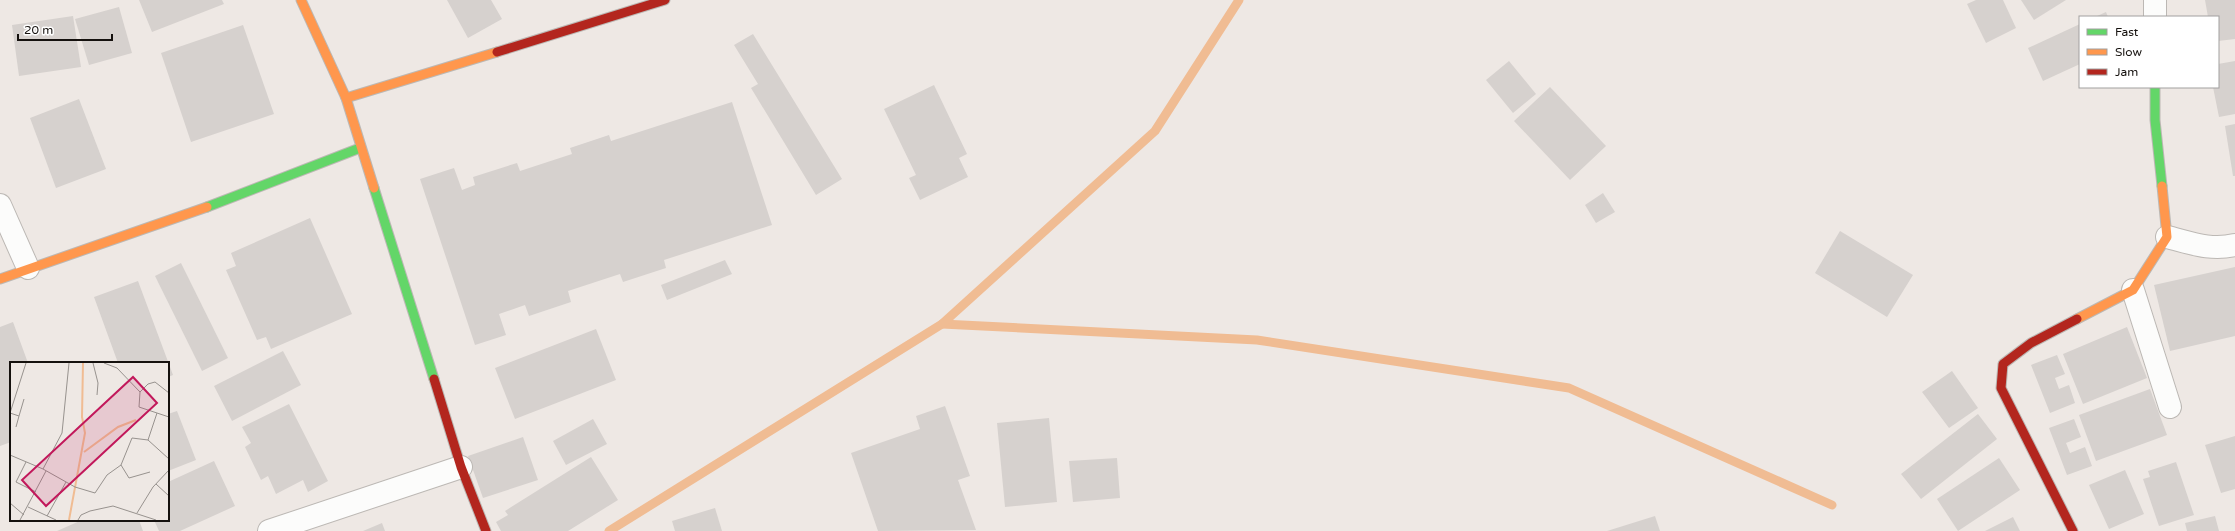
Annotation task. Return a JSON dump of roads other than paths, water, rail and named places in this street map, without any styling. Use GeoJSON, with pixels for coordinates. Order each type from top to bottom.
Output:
{"type":"FeatureCollection","features":[{"type":"Feature","properties":{"kind":"street"},"geometry":{"type":"LineString","coordinates":[[301,0],[346,98],[360,148],[462,467],[486,531]]}},
{"type":"Feature","properties":{"kind":"street"},"geometry":{"type":"LineString","coordinates":[[346,98],[665,0]]}},
{"type":"Feature","properties":{"kind":"street"},"geometry":{"type":"LineString","coordinates":[[2155,0],[2155,16]]}},
{"type":"Feature","properties":{"kind":"street"},"geometry":{"type":"LineString","coordinates":[[2072,531],[2001,388],[2003,364],[2031,343],[2133,290],[2168,237],[2155,120],[2155,88]]}},
{"type":"Feature","properties":{"kind":"street"},"geometry":{"type":"LineString","coordinates":[[0,278],[221,202],[360,148]]}},
{"type":"Feature","properties":{"kind":"street"},"geometry":{"type":"LineString","coordinates":[[0,205],[28,268]]}},
{"type":"Feature","properties":{"kind":"street"},"geometry":{"type":"LineString","coordinates":[[2168,237],[2203,247],[2220,249],[2235,245]]}},
{"type":"Feature","properties":{"kind":"street"},"geometry":{"type":"LineString","coordinates":[[2133,290],[2170,407]]}},
{"type":"Feature","properties":{"kind":"street"},"geometry":{"type":"LineString","coordinates":[[270,531],[462,467]]}},
{"type":"Feature","properties":{"kind":"waterway"},"geometry":{"type":"LineString","coordinates":[[609,531],[942,324],[1155,131],[1239,0]]}},
{"type":"Feature","properties":{"kind":"waterway"},"geometry":{"type":"LineString","coordinates":[[942,324],[1257,340],[1569,388],[1832,505]]}}]}
